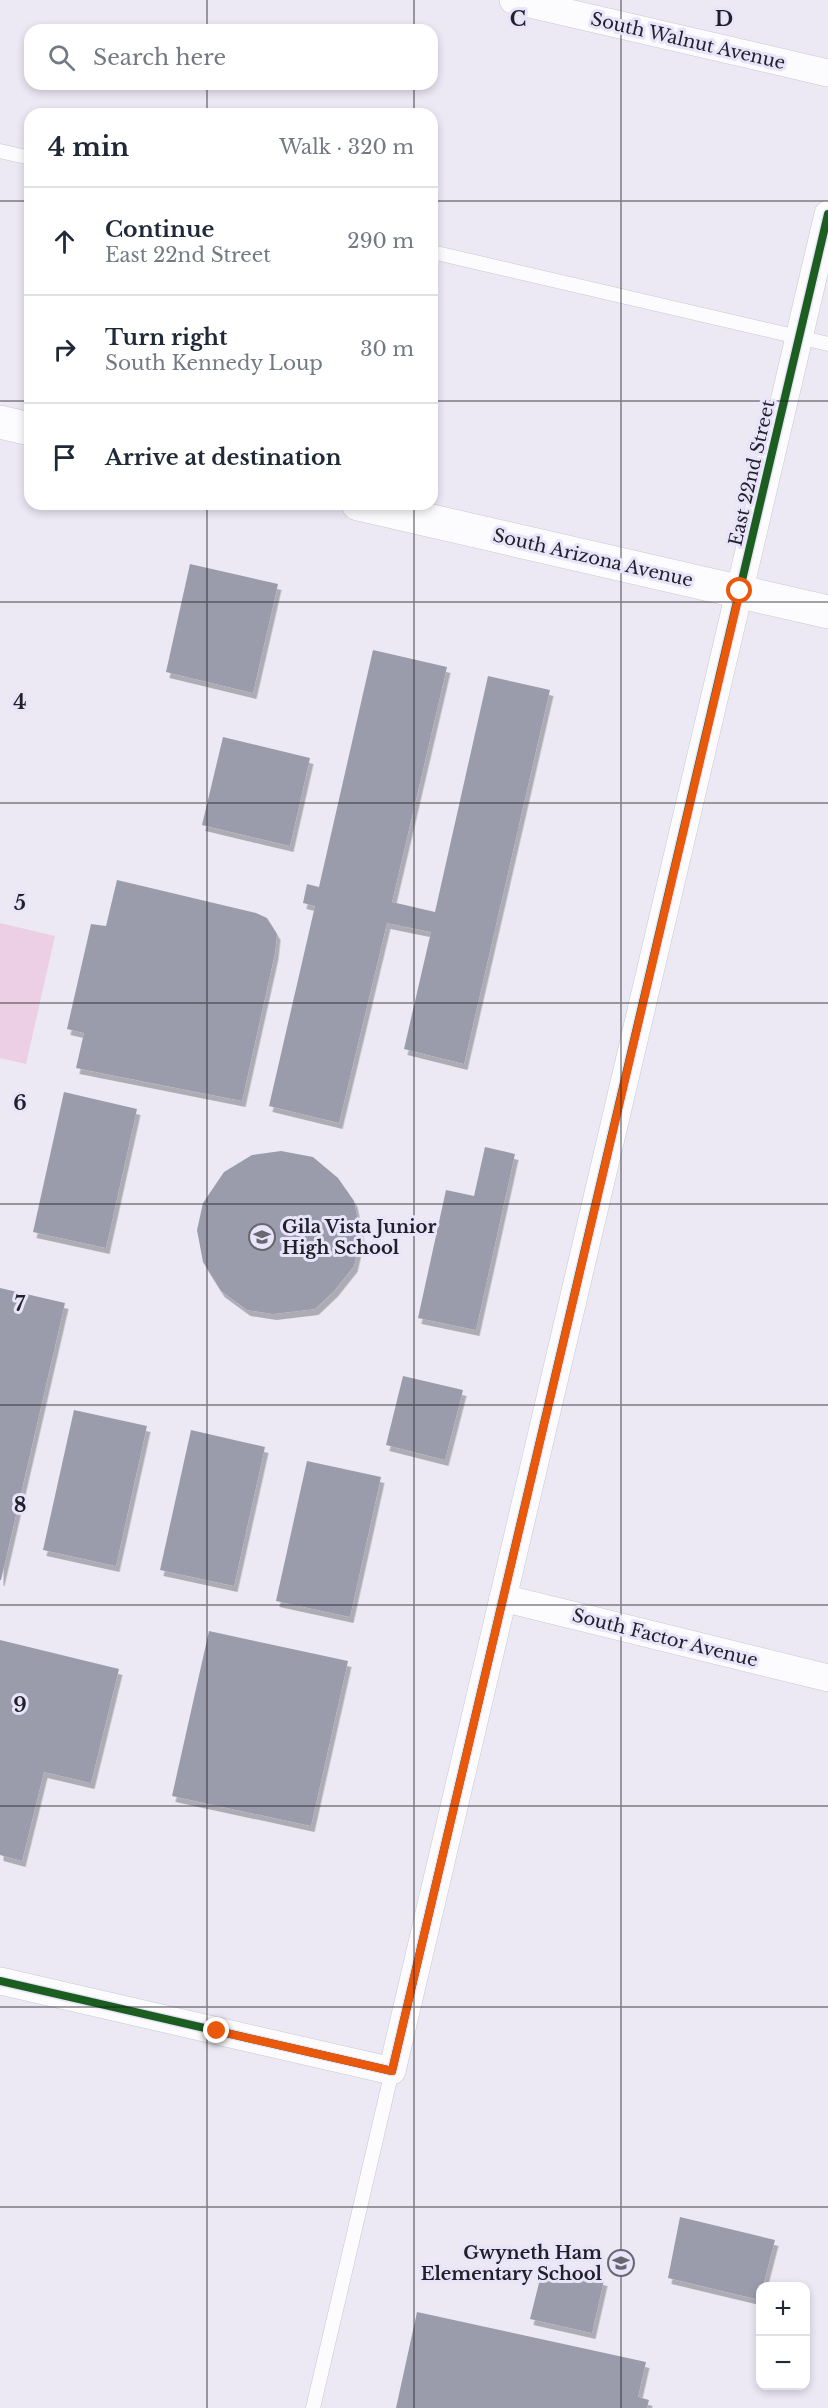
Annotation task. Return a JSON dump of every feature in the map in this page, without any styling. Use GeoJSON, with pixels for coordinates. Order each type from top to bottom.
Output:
{"type":"FeatureCollection","features":[{"type":"Feature","properties":{"kind":"street","name":"South Walnut Avenue"},"geometry":{"type":"LineString","coordinates":[[513,0],[828,73]]}},
{"type":"Feature","properties":{"kind":"street","name":"East 22nd Street"},"geometry":{"type":"LineString","coordinates":[[392,2071],[828,214]]}},
{"type":"Feature","properties":{"kind":"street"},"geometry":{"type":"LineString","coordinates":[[0,422],[24,428]]}},
{"type":"Feature","properties":{"kind":"street","name":"South Arizona Avenue"},"geometry":{"type":"LineString","coordinates":[[384,510],[828,612]]}},
{"type":"Feature","properties":{"kind":"street","name":"South Factor Avenue"},"geometry":{"type":"LineString","coordinates":[[503,1598],[828,1678]]}},
{"type":"Feature","properties":{"kind":"street"},"geometry":{"type":"LineString","coordinates":[[0,1981],[392,2071]]}},
{"type":"Feature","properties":{"kind":"lane"},"geometry":{"type":"LineString","coordinates":[[0,151],[24,157]]}},
{"type":"Feature","properties":{"kind":"lane"},"geometry":{"type":"LineString","coordinates":[[438,253],[828,344]]}},
{"type":"Feature","properties":{"kind":"lane"},"geometry":{"type":"LineString","coordinates":[[313,2408],[392,2071]]}},
{"type":"Feature","properties":{"kind":"shaded area"},"geometry":{"type":"Polygon","coordinates":[[[0,923],[55,936],[26,1064],[0,1058],[0,923]]]}},
{"type":"Feature","properties":{"kind":"building"},"geometry":{"type":"Polygon","coordinates":[[[190,564],[278,584],[253,693],[166,672],[190,564]]]}},
{"type":"Feature","properties":{"kind":"building"},"geometry":{"type":"Polygon","coordinates":[[[373,650],[447,667],[392,902],[435,912],[488,676],[550,690],[464,1064],[404,1049],[431,932],[387,923],[339,1123],[269,1106],[315,906],[303,903],[307,884],[319,887],[373,650]]]}},
{"type":"Feature","properties":{"kind":"building"},"geometry":{"type":"Polygon","coordinates":[[[223,737],[310,758],[290,846],[202,825],[223,737]]]}},
{"type":"Feature","properties":{"kind":"building"},"geometry":{"type":"Polygon","coordinates":[[[117,880],[256,913],[267,918],[277,934],[275,953],[242,1101],[76,1068],[84,1033],[67,1029],[91,924],[106,926],[117,880]]]}},
{"type":"Feature","properties":{"kind":"building"},"geometry":{"type":"Polygon","coordinates":[[[64,1092],[137,1109],[106,1248],[33,1232],[64,1092]]]}},
{"type":"Feature","properties":{"kind":"building"},"geometry":{"type":"Polygon","coordinates":[[[485,1147],[515,1154],[476,1330],[418,1318],[446,1190],[474,1196],[485,1147]]]}},
{"type":"Feature","properties":{"kind":"building"},"geometry":{"type":"Polygon","coordinates":[[[281,1151],[313,1157],[338,1178],[354,1201],[361,1236],[354,1266],[334,1291],[315,1309],[273,1314],[247,1310],[221,1291],[203,1262],[197,1230],[203,1203],[224,1172],[252,1155],[281,1151]]]}},
{"type":"Feature","properties":{"kind":"building"},"geometry":{"type":"Polygon","coordinates":[[[0,1288],[65,1303],[1,1580],[0,1580],[0,1288]]]}},
{"type":"Feature","properties":{"kind":"building"},"geometry":{"type":"Polygon","coordinates":[[[403,1376],[463,1390],[445,1460],[386,1445],[403,1376]]]}},
{"type":"Feature","properties":{"kind":"building"},"geometry":{"type":"Polygon","coordinates":[[[74,1410],[147,1426],[116,1566],[43,1550],[74,1410]]]}},
{"type":"Feature","properties":{"kind":"building"},"geometry":{"type":"Polygon","coordinates":[[[191,1430],[265,1447],[234,1586],[160,1570],[191,1430]]]}},
{"type":"Feature","properties":{"kind":"building"},"geometry":{"type":"Polygon","coordinates":[[[307,1461],[381,1477],[350,1617],[276,1601],[307,1461]]]}},
{"type":"Feature","properties":{"kind":"building"},"geometry":{"type":"Polygon","coordinates":[[[209,1631],[348,1661],[311,1826],[172,1796],[209,1631]]]}},
{"type":"Feature","properties":{"kind":"building"},"geometry":{"type":"Polygon","coordinates":[[[0,1640],[119,1669],[91,1783],[44,1772],[22,1861],[0,1855],[0,1640]]]}},
{"type":"Feature","properties":{"kind":"building"},"geometry":{"type":"Polygon","coordinates":[[[680,2217],[775,2240],[764,2282],[756,2282],[756,2299],[668,2278],[680,2217]]]}},
{"type":"Feature","properties":{"kind":"building"},"geometry":{"type":"Polygon","coordinates":[[[543,2267],[604,2280],[592,2333],[530,2319],[543,2267]]]}},
{"type":"Feature","properties":{"kind":"building"},"geometry":{"type":"Polygon","coordinates":[[[417,2312],[646,2362],[638,2397],[649,2400],[647,2408],[396,2408],[417,2312]]]}},
{"type":"Feature","properties":{"kind":"cycle path"},"geometry":{"type":"LineString","coordinates":[[0,1981],[392,2071],[828,214]]}},
{"type":"Feature","properties":{"kind":"place","name":"Gila Vista Junior High School"},"geometry":{"type":"Point","coordinates":[262,1237]}},
{"type":"Feature","properties":{"kind":"place","name":"Gwyneth Ham Elementary School"},"geometry":{"type":"Point","coordinates":[621,2263]}},
{"type":"Feature","properties":{"kind":"route"},"geometry":{"type":"LineString","coordinates":[[217,2031],[392,2071],[740,591]]}}]}
